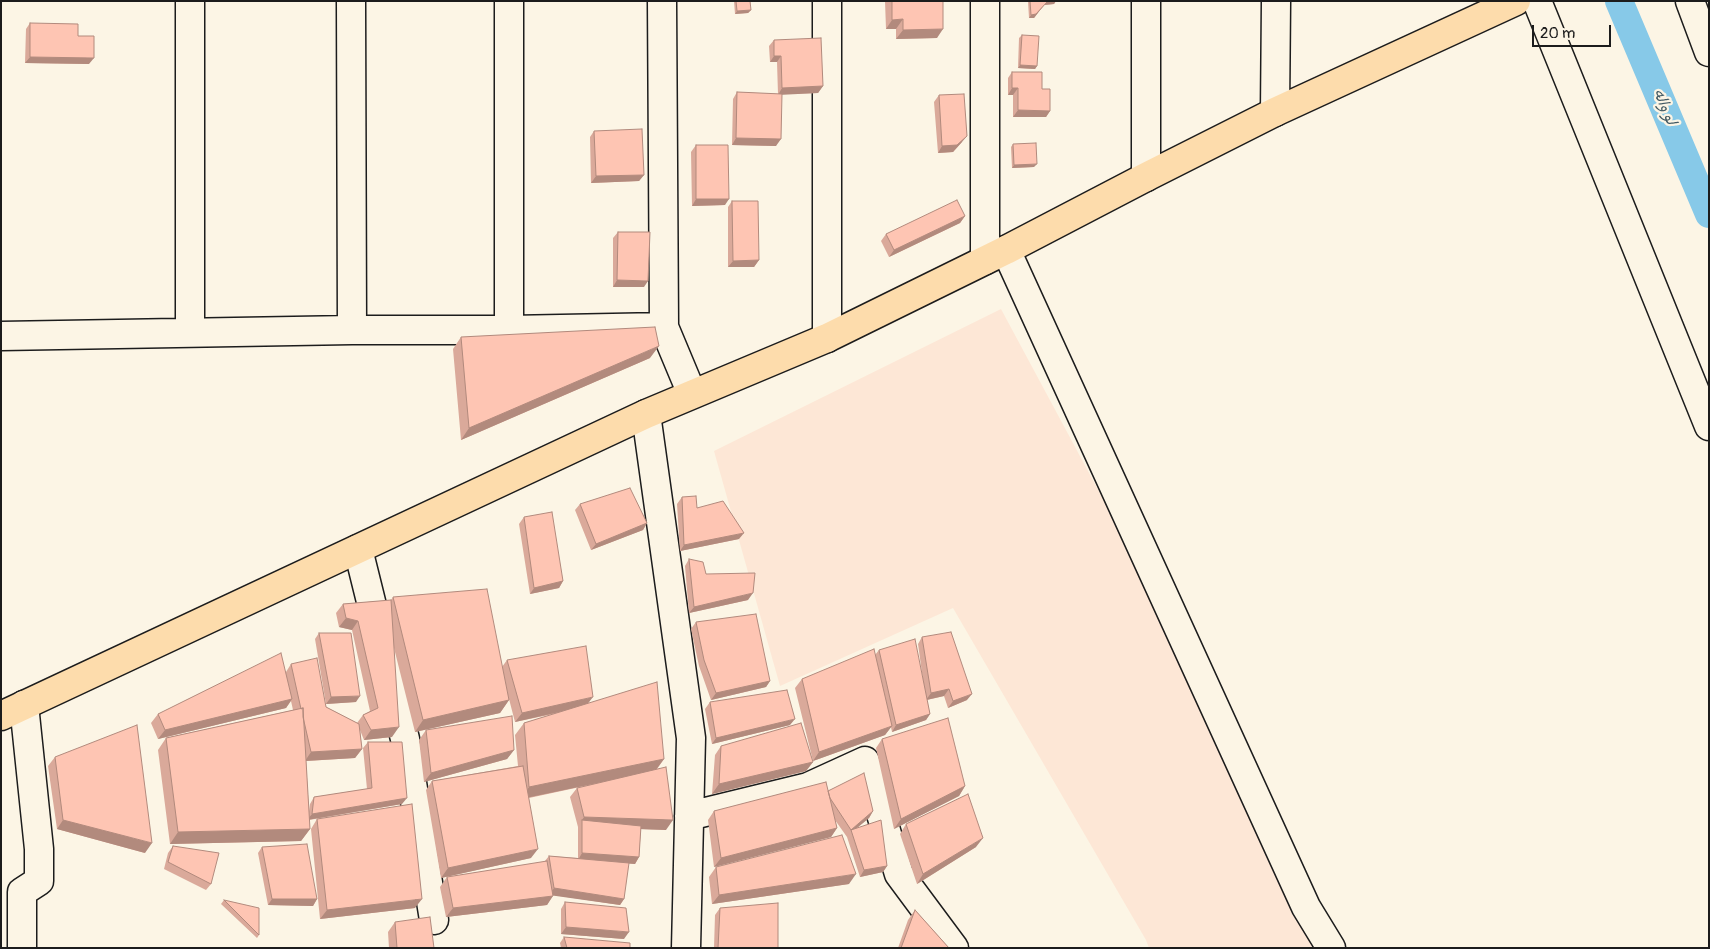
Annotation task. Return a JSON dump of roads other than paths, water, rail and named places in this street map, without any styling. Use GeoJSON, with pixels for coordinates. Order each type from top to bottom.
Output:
{"type":"FeatureCollection","features":[{"type":"Feature","properties":{"kind":"main road"},"geometry":{"type":"LineString","coordinates":[[13,711],[646,414],[827,338],[996,255],[1275,112],[1516,1]]}},
{"type":"Feature","properties":{"kind":"street"},"geometry":{"type":"LineString","coordinates":[[190,1],[190,332]]}},
{"type":"Feature","properties":{"kind":"street"},"geometry":{"type":"LineString","coordinates":[[351,1],[352,330]]}},
{"type":"Feature","properties":{"kind":"street"},"geometry":{"type":"LineString","coordinates":[[509,1],[509,330]]}},
{"type":"Feature","properties":{"kind":"street"},"geometry":{"type":"LineString","coordinates":[[662,1],[664,327],[692,394]]}},
{"type":"Feature","properties":{"kind":"street"},"geometry":{"type":"LineString","coordinates":[[827,1],[827,338]]}},
{"type":"Feature","properties":{"kind":"street"},"geometry":{"type":"LineString","coordinates":[[985,1],[996,255],[1306,907],[1332,948]]}},
{"type":"Feature","properties":{"kind":"street"},"geometry":{"type":"LineString","coordinates":[[1146,1],[1146,177]]}},
{"type":"Feature","properties":{"kind":"street"},"geometry":{"type":"LineString","coordinates":[[1275,112],[1276,1]]}},
{"type":"Feature","properties":{"kind":"street"},"geometry":{"type":"LineString","coordinates":[[1537,1],[1709,426]]}},
{"type":"Feature","properties":{"kind":"street"},"geometry":{"type":"LineString","coordinates":[[1690,1],[1709,52]]}},
{"type":"Feature","properties":{"kind":"street"},"geometry":{"type":"LineString","coordinates":[[1,336],[664,327]]}},
{"type":"Feature","properties":{"kind":"street"},"geometry":{"type":"LineString","coordinates":[[646,414],[691,738],[686,948]]}},
{"type":"Feature","properties":{"kind":"street"},"geometry":{"type":"LineString","coordinates":[[358,550],[405,739],[434,920]]}},
{"type":"Feature","properties":{"kind":"street"},"geometry":{"type":"LineString","coordinates":[[13,711],[39,849],[39,881],[22,892],[22,948]]}},
{"type":"Feature","properties":{"kind":"street"},"geometry":{"type":"LineString","coordinates":[[689,816],[808,787],[865,761],[899,874],[954,948]]}},
{"type":"Feature","properties":{"kind":"waterway","name":"لو واله"},"geometry":{"type":"LineString","coordinates":[[1619,1],[1709,214]]}}]}
